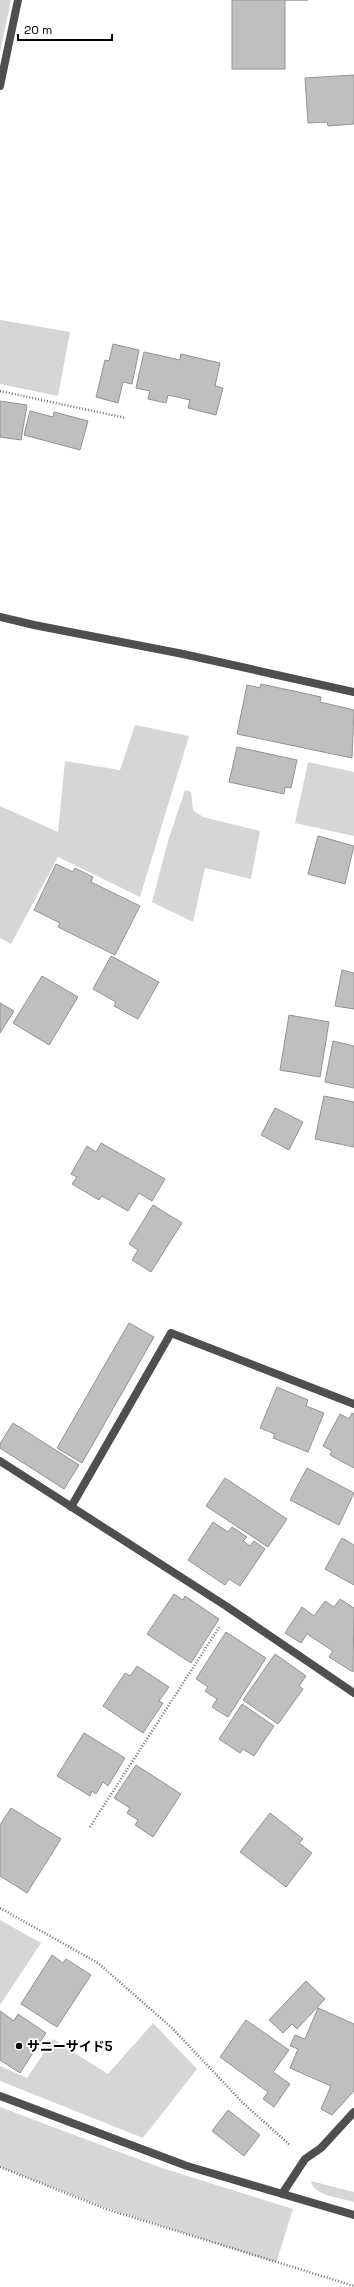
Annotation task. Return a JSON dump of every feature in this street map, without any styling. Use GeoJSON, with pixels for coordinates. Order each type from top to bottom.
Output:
{"type":"FeatureCollection","features":[{"type":"Feature","properties":{"kind":"street"},"geometry":{"type":"LineString","coordinates":[[0,86],[18,0]]}},
{"type":"Feature","properties":{"kind":"street"},"geometry":{"type":"LineString","coordinates":[[0,617],[183,654],[354,692]]}},
{"type":"Feature","properties":{"kind":"street"},"geometry":{"type":"LineString","coordinates":[[71,1507],[171,1333],[354,1404]]}},
{"type":"Feature","properties":{"kind":"street"},"geometry":{"type":"LineString","coordinates":[[0,1462],[231,1610],[354,1693]]}},
{"type":"Feature","properties":{"kind":"street"},"geometry":{"type":"LineString","coordinates":[[0,2096],[187,2166],[354,2215]]}},
{"type":"Feature","properties":{"kind":"street"},"geometry":{"type":"LineString","coordinates":[[282,2194],[305,2159],[321,2148],[354,2112]]}},
{"type":"Feature","properties":{"kind":"path"},"geometry":{"type":"LineString","coordinates":[[0,391],[126,418]]}},
{"type":"Feature","properties":{"kind":"path"},"geometry":{"type":"LineString","coordinates":[[90,1827],[231,1610]]}},
{"type":"Feature","properties":{"kind":"path"},"geometry":{"type":"LineString","coordinates":[[0,1908],[98,1963],[171,2027],[243,2103],[305,2159]]}},
{"type":"Feature","properties":{"kind":"path"},"geometry":{"type":"LineString","coordinates":[[0,2167],[106,2209],[354,2286]]}},
{"type":"Feature","properties":{"kind":"shaded area"},"geometry":{"type":"Polygon","coordinates":[[[0,0],[11,0],[0,52],[0,0]]]}},
{"type":"Feature","properties":{"kind":"shaded area"},"geometry":{"type":"Polygon","coordinates":[[[0,320],[70,332],[58,396],[0,384],[0,320]]]}},
{"type":"Feature","properties":{"kind":"shaded area"},"geometry":{"type":"Polygon","coordinates":[[[135,725],[189,736],[140,897],[58,857],[11,944],[0,938],[0,806],[58,832],[65,761],[120,770],[135,725]]]}},
{"type":"Feature","properties":{"kind":"shaded area"},"geometry":{"type":"Polygon","coordinates":[[[308,762],[354,772],[354,836],[295,823],[308,762]]]}},
{"type":"Feature","properties":{"kind":"shaded area"},"geometry":{"type":"Polygon","coordinates":[[[185,790],[191,792],[193,810],[203,817],[260,831],[251,879],[205,868],[193,922],[152,902],[168,841],[185,790]]]}},
{"type":"Feature","properties":{"kind":"shaded area"},"geometry":{"type":"Polygon","coordinates":[[[0,1920],[41,1943],[0,2005],[0,1920]]]}},
{"type":"Feature","properties":{"kind":"shaded area"},"geometry":{"type":"Polygon","coordinates":[[[153,2023],[197,2069],[143,2138],[0,2081],[0,2066],[27,2078],[53,2039],[108,2074],[153,2023]]]}},
{"type":"Feature","properties":{"kind":"shaded area"},"geometry":{"type":"Polygon","coordinates":[[[0,2107],[162,2168],[293,2209],[276,2263],[101,2206],[0,2167],[0,2107]]]}},
{"type":"Feature","properties":{"kind":"shaded area"},"geometry":{"type":"Polygon","coordinates":[[[311,2181],[354,2192],[354,2202],[322,2193],[313,2186],[311,2181]]]}},
{"type":"Feature","properties":{"kind":"building"},"geometry":{"type":"Polygon","coordinates":[[[232,0],[285,0],[285,69],[232,69],[232,0]]]}},
{"type":"Feature","properties":{"kind":"building"},"geometry":{"type":"Polygon","coordinates":[[[354,75],[354,124],[328,126],[327,122],[308,123],[305,78],[354,75]]]}},
{"type":"Feature","properties":{"kind":"building"},"geometry":{"type":"Polygon","coordinates":[[[113,344],[139,350],[132,384],[123,382],[118,403],[96,397],[105,360],[109,361],[113,344]]]}},
{"type":"Feature","properties":{"kind":"building"},"geometry":{"type":"Polygon","coordinates":[[[144,352],[180,360],[181,354],[220,363],[215,386],[223,388],[216,415],[188,408],[190,400],[168,395],[166,403],[148,399],[150,391],[136,388],[144,352]]]}},
{"type":"Feature","properties":{"kind":"building"},"geometry":{"type":"Polygon","coordinates":[[[0,401],[27,405],[21,440],[0,437],[0,401]]]}},
{"type":"Feature","properties":{"kind":"building"},"geometry":{"type":"Polygon","coordinates":[[[30,411],[53,417],[54,412],[88,421],[80,450],[24,435],[30,411]]]}},
{"type":"Feature","properties":{"kind":"building"},"geometry":{"type":"Polygon","coordinates":[[[261,684],[321,697],[320,702],[354,710],[352,758],[237,734],[247,685],[260,688],[261,684]]]}},
{"type":"Feature","properties":{"kind":"building"},"geometry":{"type":"Polygon","coordinates":[[[237,747],[297,760],[291,788],[285,787],[284,794],[229,782],[237,747]]]}},
{"type":"Feature","properties":{"kind":"building"},"geometry":{"type":"Polygon","coordinates":[[[318,836],[354,846],[345,884],[308,874],[318,836]]]}},
{"type":"Feature","properties":{"kind":"building"},"geometry":{"type":"Polygon","coordinates":[[[56,864],[73,872],[75,868],[93,877],[91,882],[140,906],[115,955],[58,927],[60,923],[34,910],[56,864]]]}},
{"type":"Feature","properties":{"kind":"building"},"geometry":{"type":"Polygon","coordinates":[[[111,956],[159,982],[138,1019],[114,1006],[116,1002],[93,989],[111,956]]]}},
{"type":"Feature","properties":{"kind":"building"},"geometry":{"type":"Polygon","coordinates":[[[342,970],[354,973],[354,1009],[335,1006],[342,970]]]}},
{"type":"Feature","properties":{"kind":"building"},"geometry":{"type":"Polygon","coordinates":[[[42,976],[78,997],[49,1045],[13,1023],[42,976]]]}},
{"type":"Feature","properties":{"kind":"building"},"geometry":{"type":"Polygon","coordinates":[[[0,1003],[14,1011],[0,1033],[0,1003]]]}},
{"type":"Feature","properties":{"kind":"building"},"geometry":{"type":"Polygon","coordinates":[[[289,1015],[329,1022],[320,1077],[280,1070],[289,1015]]]}},
{"type":"Feature","properties":{"kind":"building"},"geometry":{"type":"Polygon","coordinates":[[[333,1041],[354,1046],[354,1088],[325,1082],[333,1041]]]}},
{"type":"Feature","properties":{"kind":"building"},"geometry":{"type":"Polygon","coordinates":[[[324,1096],[354,1102],[354,1147],[315,1139],[324,1096]]]}},
{"type":"Feature","properties":{"kind":"building"},"geometry":{"type":"Polygon","coordinates":[[[275,1108],[303,1122],[289,1150],[261,1135],[275,1108]]]}},
{"type":"Feature","properties":{"kind":"building"},"geometry":{"type":"Polygon","coordinates":[[[101,1143],[165,1179],[152,1201],[139,1193],[128,1211],[102,1196],[99,1200],[72,1184],[77,1177],[71,1174],[87,1146],[96,1152],[101,1143]]]}},
{"type":"Feature","properties":{"kind":"building"},"geometry":{"type":"Polygon","coordinates":[[[153,1205],[182,1223],[151,1272],[132,1260],[138,1250],[129,1244],[153,1205]]]}},
{"type":"Feature","properties":{"kind":"building"},"geometry":{"type":"Polygon","coordinates":[[[129,1323],[154,1337],[82,1463],[57,1448],[129,1323]]]}},
{"type":"Feature","properties":{"kind":"building"},"geometry":{"type":"Polygon","coordinates":[[[277,1387],[308,1400],[306,1406],[324,1413],[308,1452],[273,1438],[275,1434],[260,1428],[277,1387]]]}},
{"type":"Feature","properties":{"kind":"building"},"geometry":{"type":"Polygon","coordinates":[[[352,1413],[354,1414],[354,1468],[330,1455],[332,1451],[323,1446],[340,1414],[349,1419],[352,1413]]]}},
{"type":"Feature","properties":{"kind":"building"},"geometry":{"type":"Polygon","coordinates":[[[13,1423],[79,1465],[64,1489],[0,1448],[0,1444],[13,1423]]]}},
{"type":"Feature","properties":{"kind":"building"},"geometry":{"type":"Polygon","coordinates":[[[307,1468],[354,1493],[339,1525],[290,1500],[307,1468]]]}},
{"type":"Feature","properties":{"kind":"building"},"geometry":{"type":"Polygon","coordinates":[[[225,1478],[287,1519],[268,1547],[206,1506],[225,1478]]]}},
{"type":"Feature","properties":{"kind":"building"},"geometry":{"type":"Polygon","coordinates":[[[213,1522],[228,1532],[232,1527],[247,1537],[243,1541],[250,1546],[254,1541],[265,1549],[240,1586],[229,1579],[225,1585],[188,1560],[213,1522]]]}},
{"type":"Feature","properties":{"kind":"building"},"geometry":{"type":"Polygon","coordinates":[[[342,1538],[354,1545],[354,1585],[325,1569],[342,1538]]]}},
{"type":"Feature","properties":{"kind":"building"},"geometry":{"type":"Polygon","coordinates":[[[174,1594],[183,1600],[185,1596],[219,1619],[191,1663],[147,1634],[174,1594]]]}},
{"type":"Feature","properties":{"kind":"building"},"geometry":{"type":"Polygon","coordinates":[[[340,1599],[354,1608],[353,1672],[329,1657],[333,1651],[307,1634],[301,1643],[285,1633],[302,1607],[314,1616],[325,1601],[334,1607],[340,1599]]]}},
{"type":"Feature","properties":{"kind":"building"},"geometry":{"type":"Polygon","coordinates":[[[226,1632],[266,1658],[228,1717],[212,1707],[217,1699],[205,1691],[208,1687],[196,1679],[226,1632]]]}},
{"type":"Feature","properties":{"kind":"building"},"geometry":{"type":"Polygon","coordinates":[[[275,1654],[306,1676],[299,1686],[303,1689],[278,1724],[243,1700],[275,1654]]]}},
{"type":"Feature","properties":{"kind":"building"},"geometry":{"type":"Polygon","coordinates":[[[137,1666],[169,1687],[159,1701],[163,1703],[143,1733],[103,1706],[125,1673],[130,1676],[137,1666]]]}},
{"type":"Feature","properties":{"kind":"building"},"geometry":{"type":"Polygon","coordinates":[[[242,1704],[274,1726],[254,1756],[243,1749],[240,1753],[219,1739],[242,1704]]]}},
{"type":"Feature","properties":{"kind":"building"},"geometry":{"type":"Polygon","coordinates":[[[84,1733],[125,1758],[108,1786],[103,1782],[96,1794],[92,1791],[90,1796],[57,1776],[84,1733]]]}},
{"type":"Feature","properties":{"kind":"building"},"geometry":{"type":"Polygon","coordinates":[[[136,1765],[181,1794],[153,1837],[135,1825],[138,1820],[127,1813],[130,1808],[114,1798],[136,1765]]]}},
{"type":"Feature","properties":{"kind":"building"},"geometry":{"type":"Polygon","coordinates":[[[11,1808],[61,1839],[27,1893],[0,1876],[0,1825],[11,1808]]]}},
{"type":"Feature","properties":{"kind":"building"},"geometry":{"type":"Polygon","coordinates":[[[270,1813],[303,1839],[299,1843],[312,1853],[286,1887],[240,1852],[270,1813]]]}},
{"type":"Feature","properties":{"kind":"building"},"geometry":{"type":"Polygon","coordinates":[[[52,1955],[63,1963],[66,1959],[91,1975],[57,2027],[21,2004],[52,1955]]]}},
{"type":"Feature","properties":{"kind":"building"},"geometry":{"type":"Polygon","coordinates":[[[306,1981],[325,1999],[297,2029],[292,2024],[283,2033],[269,2020],[306,1981]]]}},
{"type":"Feature","properties":{"kind":"building"},"geometry":{"type":"Polygon","coordinates":[[[318,2008],[354,2024],[354,2091],[332,2115],[321,2109],[331,2086],[290,2068],[298,2049],[290,2046],[295,2035],[305,2039],[318,2008]]]}},
{"type":"Feature","properties":{"kind":"building","name":"サニーサイド5"},"geometry":{"type":"Polygon","coordinates":[[[0,2011],[14,2021],[18,2014],[46,2033],[20,2073],[0,2060],[0,2011]]]}},
{"type":"Feature","properties":{"kind":"building"},"geometry":{"type":"Polygon","coordinates":[[[246,2020],[289,2050],[273,2072],[290,2084],[274,2107],[263,2099],[268,2092],[220,2057],[246,2020]]]}},
{"type":"Feature","properties":{"kind":"building"},"geometry":{"type":"Polygon","coordinates":[[[228,2110],[260,2135],[244,2156],[212,2131],[228,2110]]]}},
{"type":"Feature","properties":{"kind":"place","name":"サニーサイド5"},"geometry":{"type":"Point","coordinates":[19,2046]}}]}
